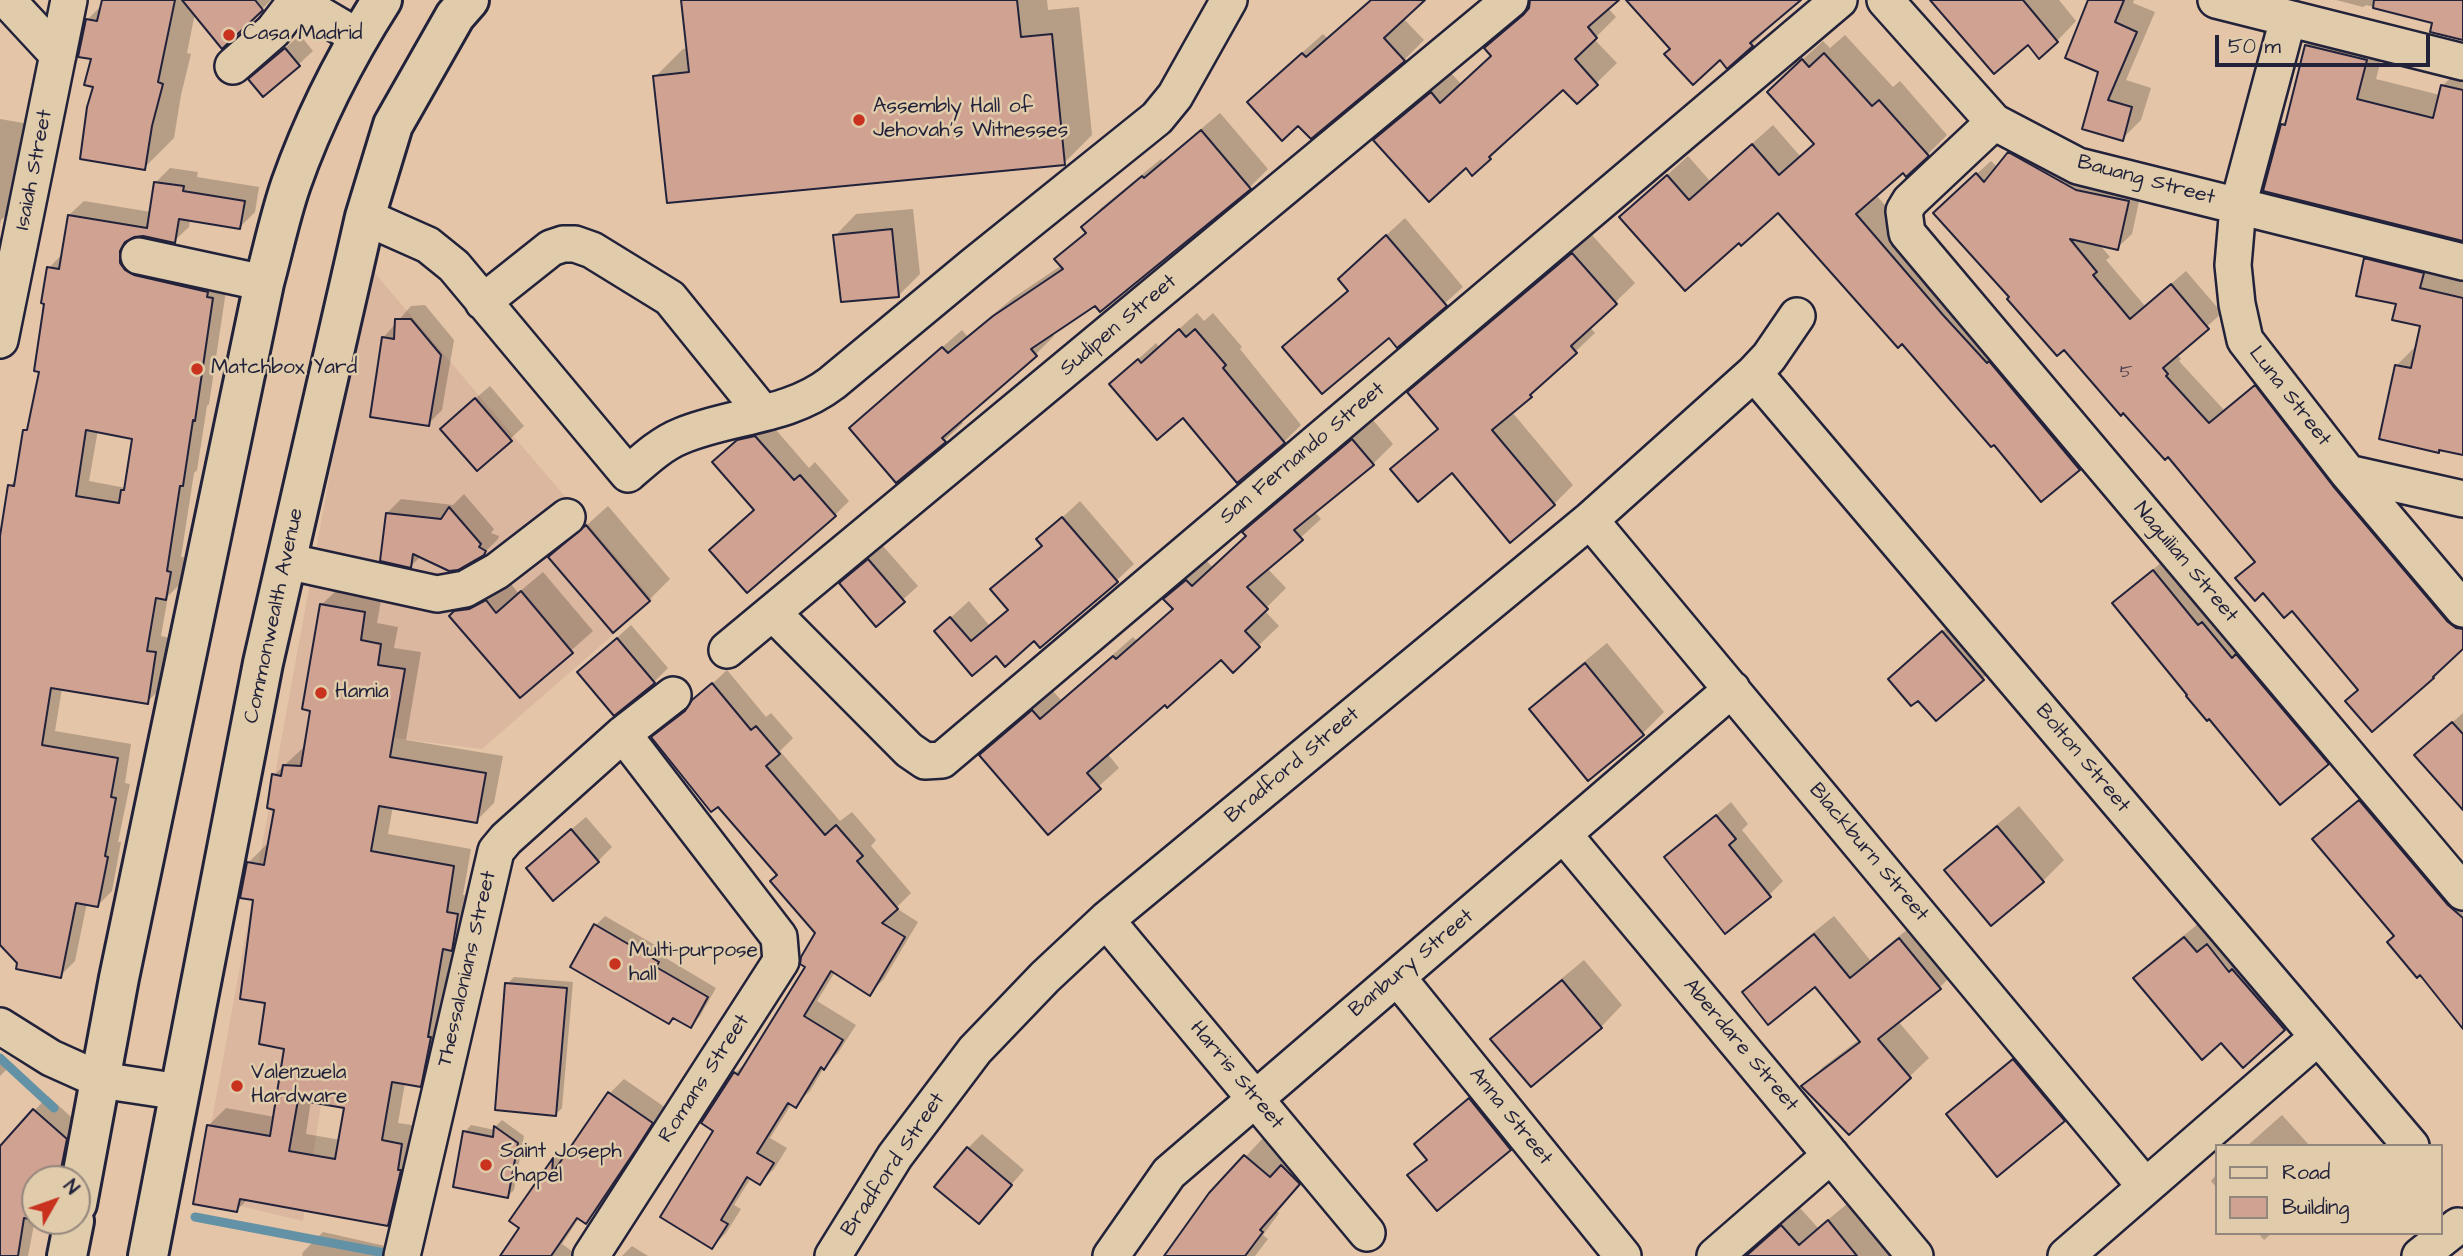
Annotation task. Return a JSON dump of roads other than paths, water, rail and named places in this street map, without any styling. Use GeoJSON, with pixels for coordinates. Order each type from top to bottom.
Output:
{"type":"FeatureCollection","features":[{"type":"Feature","properties":{"kind":"main road"},"geometry":{"type":"LineString","coordinates":[[84,1165],[264,283],[291,185],[326,100],[358,37],[382,0]]}},
{"type":"Feature","properties":{"kind":"main road","name":"Commonwealth Avenue"},"geometry":{"type":"LineString","coordinates":[[148,1256],[260,677],[365,216],[393,125],[455,16],[469,0]]}},
{"type":"Feature","properties":{"kind":"main road"},"geometry":{"type":"LineString","coordinates":[[67,1256],[71,1235]]}},
{"type":"Feature","properties":{"kind":"street"},"geometry":{"type":"LineString","coordinates":[[7,0],[58,55]]}},
{"type":"Feature","properties":{"kind":"street","name":"Isaiah Street"},"geometry":{"type":"LineString","coordinates":[[0,340],[69,0]]}},
{"type":"Feature","properties":{"kind":"street"},"geometry":{"type":"LineString","coordinates":[[233,66],[273,31],[295,0],[358,37]]}},
{"type":"Feature","properties":{"kind":"street"},"geometry":{"type":"LineString","coordinates":[[365,216],[428,245],[454,266],[628,474],[680,436],[808,399],[832,383],[1157,118],[1175,96],[1229,0]]}},
{"type":"Feature","properties":{"kind":"street","name":"Sudipen Street"},"geometry":{"type":"LineString","coordinates":[[727,650],[1510,0]]}},
{"type":"Feature","properties":{"kind":"street","name":"San Fernando Street"},"geometry":{"type":"LineString","coordinates":[[773,613],[909,750],[925,761],[942,760],[1839,0]]}},
{"type":"Feature","properties":{"kind":"street","name":"Bauang Street"},"geometry":{"type":"LineString","coordinates":[[1885,0],[1994,122],[2078,166],[2463,262]]}},
{"type":"Feature","properties":{"kind":"street"},"geometry":{"type":"LineString","coordinates":[[2216,0],[2463,62]]}},
{"type":"Feature","properties":{"kind":"street","name":"Luna Street"},"geometry":{"type":"LineString","coordinates":[[2288,19],[2238,206],[2233,265],[2237,304],[2245,340],[2348,473],[2463,609]]}},
{"type":"Feature","properties":{"kind":"street","name":"Naguilian Street"},"geometry":{"type":"LineString","coordinates":[[1994,122],[1910,201],[1904,211],[1907,233],[2463,892]]}},
{"type":"Feature","properties":{"kind":"street"},"geometry":{"type":"LineString","coordinates":[[484,302],[551,248],[575,244],[592,250],[670,298],[764,413]]}},
{"type":"Feature","properties":{"kind":"street"},"geometry":{"type":"LineString","coordinates":[[139,256],[264,283]]}},
{"type":"Feature","properties":{"kind":"street","name":"Bradford Street"},"geometry":{"type":"LineString","coordinates":[[833,1256],[895,1156],[975,1050],[1045,977],[1106,920],[1591,520],[1754,373],[1769,357],[1797,316]]}},
{"type":"Feature","properties":{"kind":"street","name":"Bolton Street"},"geometry":{"type":"LineString","coordinates":[[1754,373],[2409,1144]]}},
{"type":"Feature","properties":{"kind":"street"},"geometry":{"type":"LineString","coordinates":[[2348,473],[2463,499]]}},
{"type":"Feature","properties":{"kind":"street"},"geometry":{"type":"LineString","coordinates":[[286,561],[437,594],[465,589],[497,571],[567,517]]}},
{"type":"Feature","properties":{"kind":"street","name":"Blackburn Street"},"geometry":{"type":"LineString","coordinates":[[1591,520],[2145,1185]]}},
{"type":"Feature","properties":{"kind":"street","name":"Banbury Street"},"geometry":{"type":"LineString","coordinates":[[1111,1256],[1169,1173],[1732,690]]}},
{"type":"Feature","properties":{"kind":"street"},"geometry":{"type":"LineString","coordinates":[[623,734],[673,695]]}},
{"type":"Feature","properties":{"kind":"street","name":"Thessalonians Street"},"geometry":{"type":"LineString","coordinates":[[403,1249],[496,851],[623,734]]}},
{"type":"Feature","properties":{"kind":"street","name":"Romans Street"},"geometry":{"type":"LineString","coordinates":[[592,1256],[781,961],[779,937],[623,734]]}},
{"type":"Feature","properties":{"kind":"street","name":"Aberdare Street"},"geometry":{"type":"LineString","coordinates":[[1564,835],[1915,1256]]}},
{"type":"Feature","properties":{"kind":"street","name":"Harris Street"},"geometry":{"type":"LineString","coordinates":[[1106,920],[1367,1233]]}},
{"type":"Feature","properties":{"kind":"street","name":"Anna Street"},"geometry":{"type":"LineString","coordinates":[[1397,977],[1623,1256]]}},
{"type":"Feature","properties":{"kind":"street"},"geometry":{"type":"LineString","coordinates":[[0,1026],[51,1058],[100,1080],[180,1092]]}},
{"type":"Feature","properties":{"kind":"street"},"geometry":{"type":"LineString","coordinates":[[2066,1256],[2318,1037]]}},
{"type":"Feature","properties":{"kind":"street"},"geometry":{"type":"LineString","coordinates":[[1715,1256],[1831,1155]]}},
{"type":"Feature","properties":{"kind":"street"},"geometry":{"type":"LineString","coordinates":[[2420,1256],[2460,1227]]}},
{"type":"Feature","properties":{"kind":"waterway"},"geometry":{"type":"LineString","coordinates":[[0,1058],[54,1108]]}},
{"type":"Feature","properties":{"kind":"waterway"},"geometry":{"type":"LineString","coordinates":[[195,1217],[395,1255]]}},
{"type":"Feature","properties":{"kind":"place","name":"Casa Madrid"},"geometry":{"type":"Point","coordinates":[229,35]}},
{"type":"Feature","properties":{"kind":"place","name":"Assembly Hall of Jehovah's Witnesses"},"geometry":{"type":"Point","coordinates":[859,120]}},
{"type":"Feature","properties":{"kind":"place","name":"Matchbox Yard"},"geometry":{"type":"Point","coordinates":[197,369]}},
{"type":"Feature","properties":{"kind":"place","name":"Hamia"},"geometry":{"type":"Point","coordinates":[321,693]}},
{"type":"Feature","properties":{"kind":"place","name":"Multi-purpose hall"},"geometry":{"type":"Point","coordinates":[615,964]}},
{"type":"Feature","properties":{"kind":"place","name":"Valenzuela Hardware"},"geometry":{"type":"Point","coordinates":[237,1086]}},
{"type":"Feature","properties":{"kind":"place","name":"Saint Joseph Chapel"},"geometry":{"type":"Point","coordinates":[486,1165]}}]}
